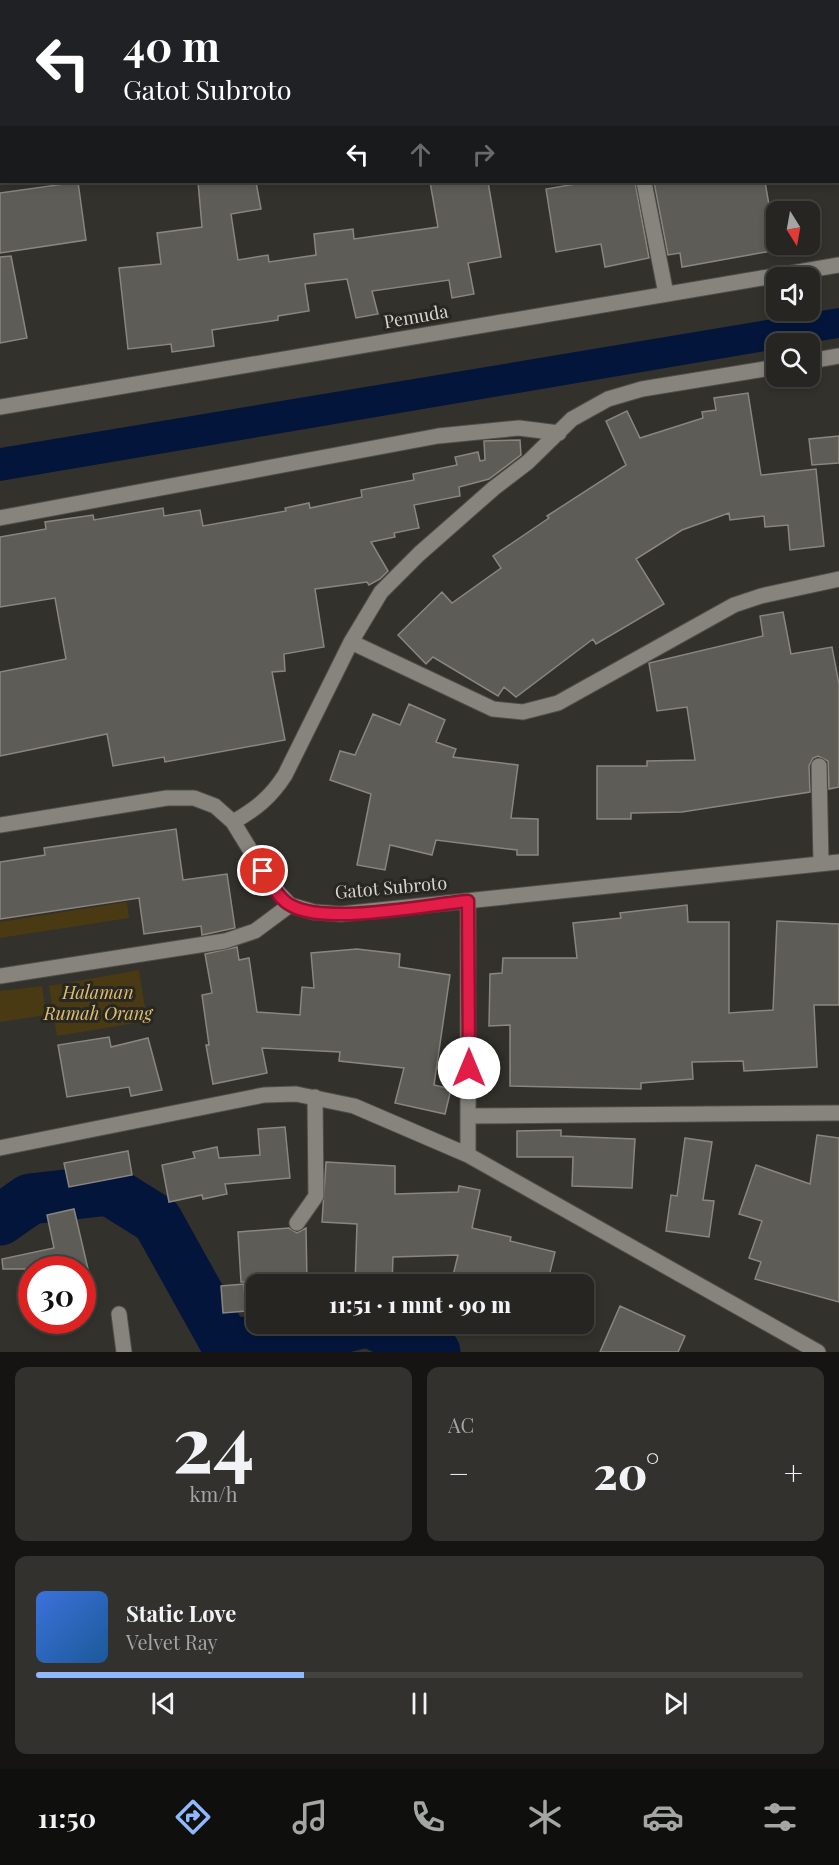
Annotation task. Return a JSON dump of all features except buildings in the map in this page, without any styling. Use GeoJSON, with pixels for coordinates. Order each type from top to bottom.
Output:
{"type":"FeatureCollection","features":[{"type":"Feature","properties":{"kind":"street"},"geometry":{"type":"LineString","coordinates":[[644,183],[666,294]]}},
{"type":"Feature","properties":{"kind":"street","name":"Pemuda"},"geometry":{"type":"LineString","coordinates":[[0,407],[839,265]]}},
{"type":"Feature","properties":{"kind":"street"},"geometry":{"type":"LineString","coordinates":[[820,359],[839,356]]}},
{"type":"Feature","properties":{"kind":"street"},"geometry":{"type":"LineString","coordinates":[[233,822],[259,807],[273,794],[285,775],[351,642],[381,592],[394,577],[573,419],[608,399],[642,389],[766,369]]}},
{"type":"Feature","properties":{"kind":"street"},"geometry":{"type":"LineString","coordinates":[[0,518],[438,436],[519,428],[559,433]]}},
{"type":"Feature","properties":{"kind":"street"},"geometry":{"type":"LineString","coordinates":[[351,642],[493,709],[523,712],[558,703],[734,606],[761,596],[839,579]]}},
{"type":"Feature","properties":{"kind":"street"},"geometry":{"type":"LineString","coordinates":[[819,766],[820,863]]}},
{"type":"Feature","properties":{"kind":"street"},"geometry":{"type":"LineString","coordinates":[[0,825],[167,798],[194,798],[215,806],[233,822],[273,887],[290,906],[255,931],[225,941],[0,976]]}},
{"type":"Feature","properties":{"kind":"street","name":"Gatot Subroto"},"geometry":{"type":"LineString","coordinates":[[290,906],[341,914],[839,862]]}},
{"type":"Feature","properties":{"kind":"street"},"geometry":{"type":"LineString","coordinates":[[468,901],[468,1155]]}},
{"type":"Feature","properties":{"kind":"street"},"geometry":{"type":"LineString","coordinates":[[0,1148],[264,1095],[296,1094],[354,1106],[468,1155],[818,1352]]}},
{"type":"Feature","properties":{"kind":"street"},"geometry":{"type":"LineString","coordinates":[[297,1223],[316,1196],[315,1097]]}},
{"type":"Feature","properties":{"kind":"street"},"geometry":{"type":"LineString","coordinates":[[469,1116],[839,1113]]}},
{"type":"Feature","properties":{"kind":"street"},"geometry":{"type":"LineString","coordinates":[[119,1314],[124,1352]]}},
{"type":"Feature","properties":{"kind":"green space"},"geometry":{"type":"Polygon","coordinates":[[[127,902],[129,918],[0,938],[0,922],[127,902]]]}},
{"type":"Feature","properties":{"kind":"green space","name":"Halaman Rumah Orang"},"geometry":{"type":"Polygon","coordinates":[[[139,970],[147,1021],[57,1036],[49,986],[139,970]]]}},
{"type":"Feature","properties":{"kind":"green space"},"geometry":{"type":"Polygon","coordinates":[[[42,986],[46,1015],[0,1022],[0,991],[42,986]]]}},
{"type":"Feature","properties":{"kind":"water"},"geometry":{"type":"Polygon","coordinates":[[[839,308],[839,338],[820,341],[820,333],[766,333],[766,351],[0,481],[0,448],[766,320],[820,321],[820,311],[839,308]]]}},
{"type":"Feature","properties":{"kind":"waterway"},"geometry":{"type":"LineString","coordinates":[[0,1220],[30,1199],[109,1190],[157,1220],[225,1342],[284,1343],[319,1334]]}},
{"type":"Feature","properties":{"kind":"waterway"},"geometry":{"type":"LineString","coordinates":[[395,1334],[435,1352]]}},
{"type":"Feature","properties":{"kind":"route"},"geometry":{"type":"LineString","coordinates":[[263,871],[273,887],[290,906],[314,912],[341,914],[468,901],[469,1068]]}}]}
